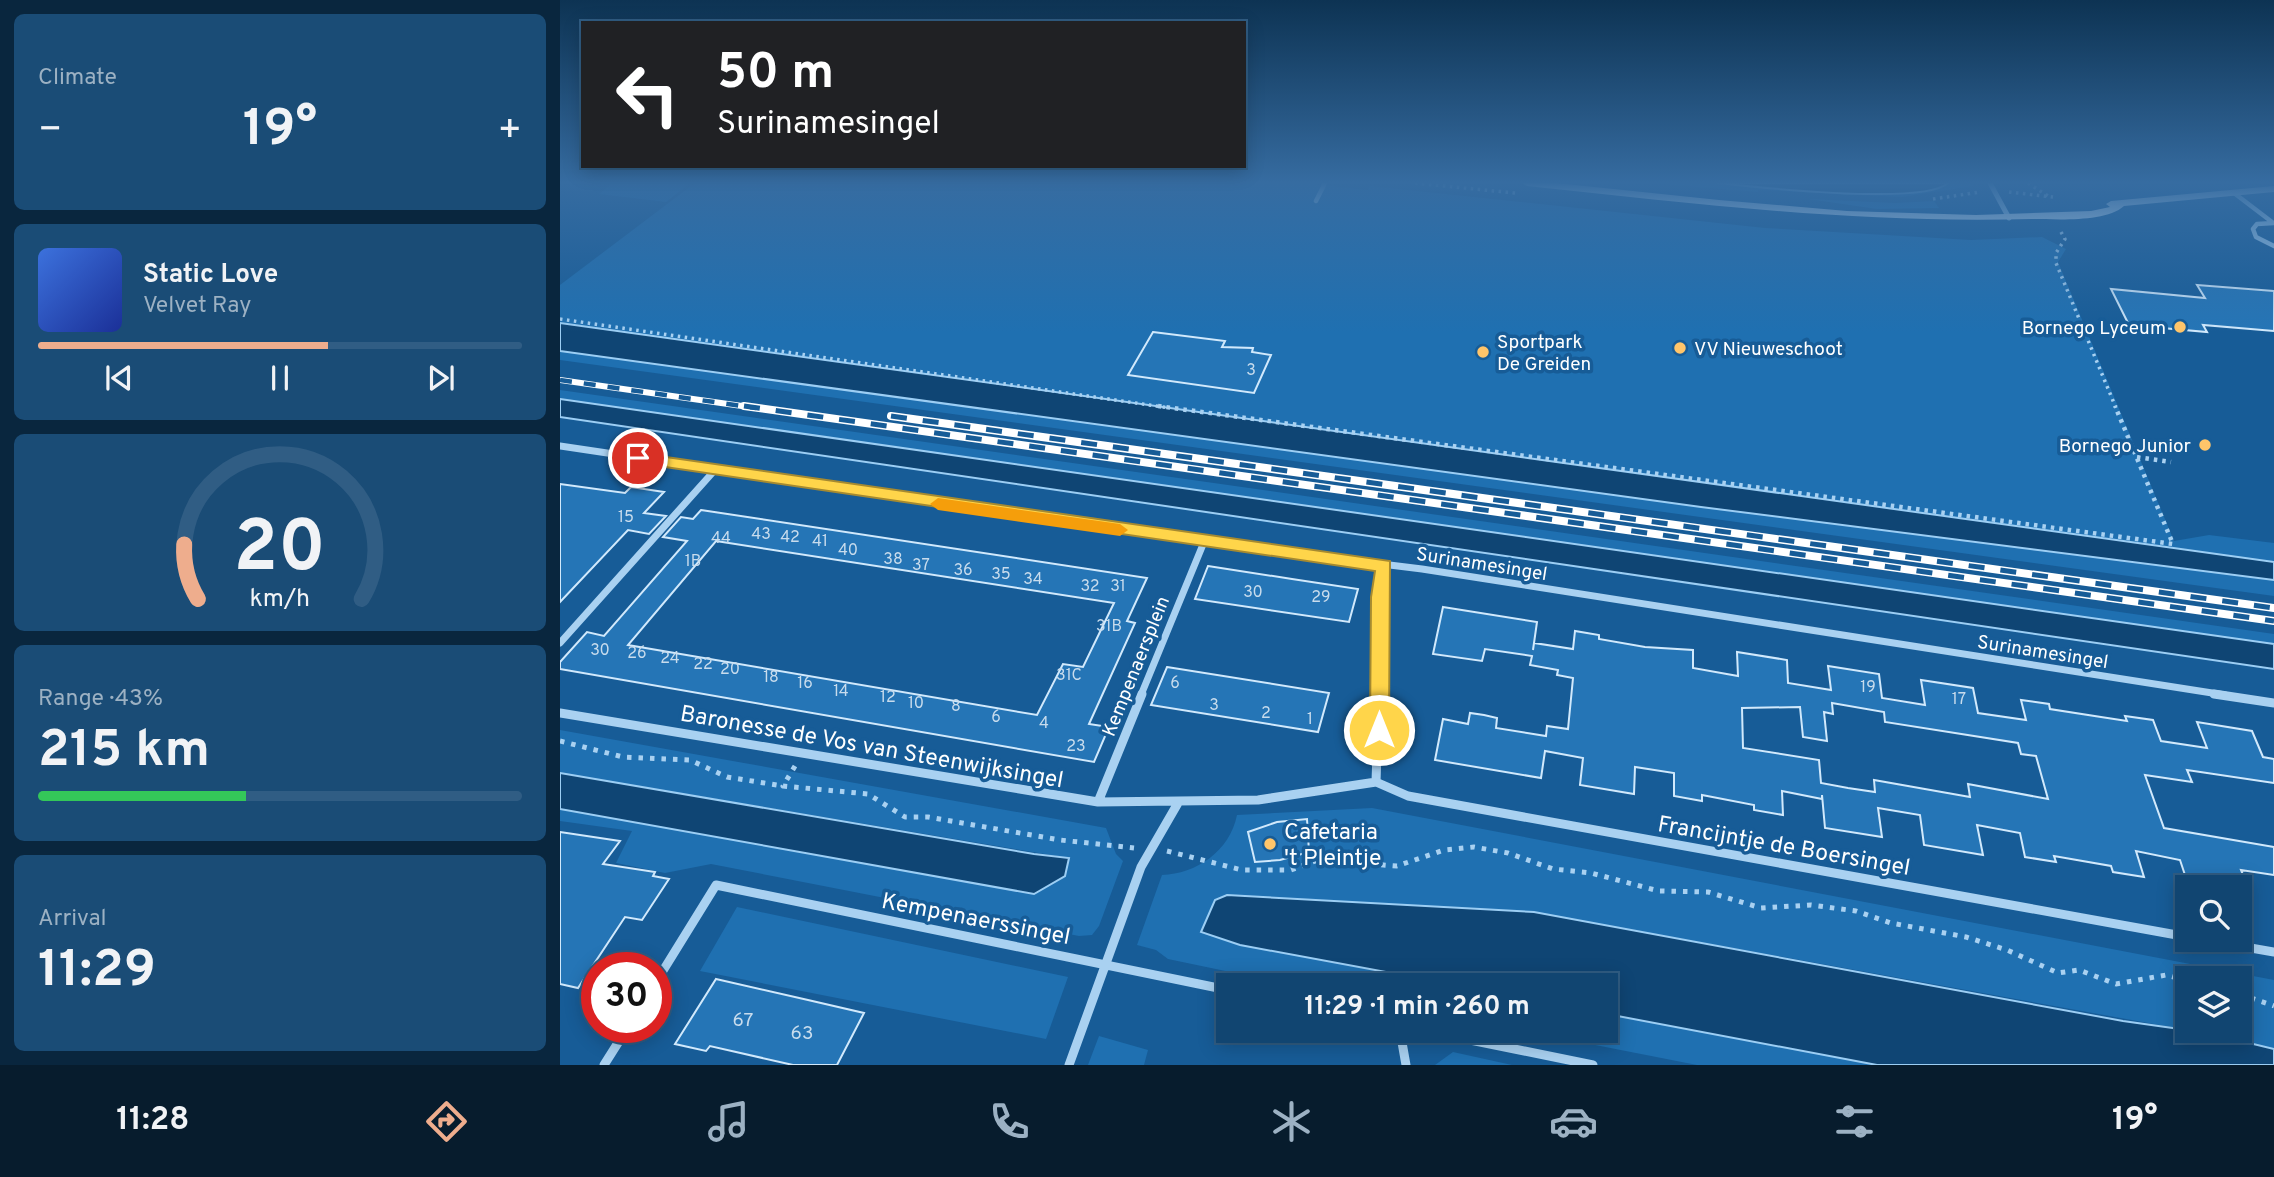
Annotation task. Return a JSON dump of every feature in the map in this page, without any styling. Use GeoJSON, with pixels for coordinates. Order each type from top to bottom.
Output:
{"type":"FeatureCollection","features":[{"type":"Feature","properties":{"kind":"street","name":"Surinamesingel"},"geometry":{"type":"LineString","coordinates":[[560,446],[1204,542],[1449,573],[2274,703]]}},
{"type":"Feature","properties":{"kind":"street"},"geometry":{"type":"LineString","coordinates":[[560,643],[714,471]]}},
{"type":"Feature","properties":{"kind":"street","name":"Kempenaersplein"},"geometry":{"type":"LineString","coordinates":[[1098,802],[1204,542]]}},
{"type":"Feature","properties":{"kind":"street"},"geometry":{"type":"LineString","coordinates":[[1069,1065],[1141,867],[1178,803],[1258,800],[1327,787],[1376,782],[1379,757],[1380,597],[1384,566]]}},
{"type":"Feature","properties":{"kind":"street","name":"Baronesse de Vos van Steenwijksingel"},"geometry":{"type":"LineString","coordinates":[[560,713],[1098,802],[1178,803]]}},
{"type":"Feature","properties":{"kind":"street","name":"Francijntje de Boersingel"},"geometry":{"type":"LineString","coordinates":[[1376,782],[1408,796],[2175,935]]}},
{"type":"Feature","properties":{"kind":"street","name":"Kempenaerssingel"},"geometry":{"type":"LineString","coordinates":[[672,956],[716,885],[1216,987]]}},
{"type":"Feature","properties":{"kind":"street"},"geometry":{"type":"LineString","coordinates":[[2252,948],[2274,952]]}},
{"type":"Feature","properties":{"kind":"street"},"geometry":{"type":"LineString","coordinates":[[604,1065],[618,1043]]}},
{"type":"Feature","properties":{"kind":"street"},"geometry":{"type":"LineString","coordinates":[[1402,1043],[1406,1065]]}},
{"type":"Feature","properties":{"kind":"street"},"geometry":{"type":"LineString","coordinates":[[1485,1043],[1593,1065]]}},
{"type":"Feature","properties":{"kind":"lane"},"geometry":{"type":"LineString","coordinates":[[2254,233],[2256,237],[2274,246]]}},
{"type":"Feature","properties":{"kind":"path"},"geometry":{"type":"LineString","coordinates":[[560,319],[1166,407],[2173,544],[2056,263],[2056,253],[2066,239],[2061,233]]}},
{"type":"Feature","properties":{"kind":"path"},"geometry":{"type":"LineString","coordinates":[[2136,457],[2171,462]]}},
{"type":"Feature","properties":{"kind":"path"},"geometry":{"type":"LineString","coordinates":[[560,741],[623,757],[690,760],[727,777],[783,786],[868,794],[905,817],[928,817],[1108,846],[1152,847],[1242,870],[1291,870],[1318,860],[1397,866],[1444,849],[1474,847],[1508,853],[1553,869],[1591,873],[1659,891],[1708,892],[1761,908],[1811,905],[1856,911],[1891,923],[1966,937],[2007,950],[2058,974],[2079,970],[2116,984],[2166,975],[2175,977]]}},
{"type":"Feature","properties":{"kind":"path"},"geometry":{"type":"LineString","coordinates":[[783,786],[802,754]]}},
{"type":"Feature","properties":{"kind":"path"},"geometry":{"type":"LineString","coordinates":[[2252,998],[2274,1006]]}},
{"type":"Feature","properties":{"kind":"shaded area","name":"Sportpark De Greiden"},"geometry":{"type":"Polygon","coordinates":[[[629,233],[1846,233],[1971,240],[2042,237],[2066,249],[2058,262],[2174,541],[2209,535],[2274,543],[2274,562],[560,323],[560,285],[629,233]]]}},
{"type":"Feature","properties":{"kind":"shaded area"},"geometry":{"type":"Polygon","coordinates":[[[560,323],[2274,562],[2274,580],[1701,507],[560,351],[560,323]]]}},
{"type":"Feature","properties":{"kind":"shaded area"},"geometry":{"type":"Polygon","coordinates":[[[560,351],[1701,507],[2274,580],[2274,596],[560,360],[560,351]]]}},
{"type":"Feature","properties":{"kind":"shaded area"},"geometry":{"type":"Polygon","coordinates":[[[560,390],[2274,634],[2274,644],[560,399],[560,390]]]}},
{"type":"Feature","properties":{"kind":"shaded area"},"geometry":{"type":"Polygon","coordinates":[[[560,399],[2274,644],[2274,669],[560,417],[560,399]]]}},
{"type":"Feature","properties":{"kind":"shaded area"},"geometry":{"type":"Polygon","coordinates":[[[560,730],[1106,828],[1116,854],[1123,861],[1099,926],[1092,935],[1079,936],[711,864],[665,873],[616,863],[632,831],[560,821],[560,809],[1034,894],[1069,858],[560,773],[560,730]]]}},
{"type":"Feature","properties":{"kind":"shaded area"},"geometry":{"type":"Polygon","coordinates":[[[560,773],[1069,858],[1065,876],[1034,894],[560,809],[560,773]]]}},
{"type":"Feature","properties":{"kind":"shaded area"},"geometry":{"type":"Polygon","coordinates":[[[1372,808],[2201,966],[2175,966],[2175,1028],[1534,912],[1227,895],[1240,945],[1391,973],[1235,973],[1168,959],[1156,950],[1137,945],[1162,875],[1187,870],[1210,858],[1227,839],[1237,815],[1372,808]]]}},
{"type":"Feature","properties":{"kind":"shaded area"},"geometry":{"type":"Polygon","coordinates":[[[1227,895],[1534,912],[2175,1028],[2175,1043],[2249,1043],[2274,1049],[2274,1065],[1877,1065],[1618,1016],[1618,973],[1391,973],[1240,945],[1201,932],[1215,900],[1227,895]]]}},
{"type":"Feature","properties":{"kind":"shaded area"},"geometry":{"type":"Polygon","coordinates":[[[737,907],[1068,977],[1046,1039],[700,971],[737,907]]]}},
{"type":"Feature","properties":{"kind":"shaded area"},"geometry":{"type":"Polygon","coordinates":[[[2252,976],[2274,980],[2274,1049],[2247,1043],[2252,1043],[2252,976]]]}},
{"type":"Feature","properties":{"kind":"shaded area"},"geometry":{"type":"Polygon","coordinates":[[[1618,1016],[1877,1065],[1697,1065],[1585,1043],[1618,1043],[1618,1016]]]}},
{"type":"Feature","properties":{"kind":"shaded area"},"geometry":{"type":"Polygon","coordinates":[[[1099,1036],[1148,1050],[1144,1065],[1088,1065],[1099,1036]]]}},
{"type":"Feature","properties":{"kind":"shaded area"},"geometry":{"type":"Polygon","coordinates":[[[1453,1052],[1512,1065],[1435,1065],[1453,1052]]]}},
{"type":"Feature","properties":{"kind":"building"},"geometry":{"type":"Polygon","coordinates":[[[2197,285],[2274,291],[2274,331],[2203,325],[2207,332],[2129,325],[2111,289],[2205,298],[2197,285]]]}},
{"type":"Feature","properties":{"kind":"building"},"geometry":{"type":"Polygon","coordinates":[[[1153,332],[1225,341],[1222,347],[1253,348],[1252,352],[1271,355],[1254,393],[1128,375],[1153,332]]]}},
{"type":"Feature","properties":{"kind":"building"},"geometry":{"type":"Polygon","coordinates":[[[560,484],[625,493],[631,487],[664,492],[644,513],[666,516],[649,534],[628,530],[560,602],[560,484]]]}},
{"type":"Feature","properties":{"kind":"building"},"geometry":{"type":"Polygon","coordinates":[[[701,510],[1147,578],[1127,621],[1135,623],[1089,724],[1109,727],[1094,762],[560,669],[560,662],[587,632],[604,636],[687,541],[663,537],[681,517],[693,519],[701,510]],[[716,541],[628,645],[1037,715],[1063,664],[1083,667],[1114,603],[716,541]]]}},
{"type":"Feature","properties":{"kind":"building"},"geometry":{"type":"Polygon","coordinates":[[[1208,566],[1358,589],[1349,622],[1195,599],[1208,566]]]}},
{"type":"Feature","properties":{"kind":"building"},"geometry":{"type":"Polygon","coordinates":[[[1443,607],[1537,622],[1534,643],[1573,649],[1575,631],[1599,635],[1599,639],[1645,647],[1693,650],[1693,668],[1738,676],[1737,652],[1787,660],[1788,683],[1831,690],[1828,666],[1879,674],[1882,698],[1925,705],[1921,680],[1973,688],[1978,713],[2026,720],[2021,700],[2049,704],[2050,709],[2127,721],[2125,716],[2153,720],[2161,741],[2207,748],[2197,722],[2252,731],[2263,757],[2274,759],[2274,783],[2187,770],[2192,782],[2145,775],[2164,828],[2274,847],[2274,875],[2241,870],[2243,875],[2185,875],[2180,860],[2136,851],[2144,877],[2113,872],[2111,866],[2054,856],[2056,862],[2025,857],[2020,833],[1977,825],[1983,855],[1924,845],[1920,815],[1878,808],[1882,837],[1825,828],[1822,795],[1822,799],[1782,791],[1783,815],[1754,810],[1754,805],[1702,795],[1702,801],[1674,796],[1674,773],[1635,767],[1634,794],[1580,785],[1583,758],[1545,751],[1541,778],[1435,760],[1443,719],[1468,724],[1470,713],[1484,715],[1497,718],[1496,728],[1546,736],[1547,726],[1568,729],[1573,678],[1557,675],[1558,670],[1530,665],[1532,656],[1485,649],[1482,661],[1433,654],[1443,607]],[[1832,703],[1833,714],[1824,712],[1827,741],[1803,737],[1800,707],[1742,708],[1743,748],[1819,760],[1821,783],[1848,788],[1875,792],[1874,780],[1970,797],[1968,784],[2048,799],[2036,756],[2021,754],[2018,743],[1885,722],[1884,712],[1832,703]]]}},
{"type":"Feature","properties":{"kind":"building"},"geometry":{"type":"Polygon","coordinates":[[[1167,667],[1329,693],[1318,732],[1151,705],[1167,667]]]}},
{"type":"Feature","properties":{"kind":"building"},"geometry":{"type":"Polygon","coordinates":[[[1307,819],[1309,852],[1280,860],[1255,862],[1248,832],[1277,822],[1307,819]]]}},
{"type":"Feature","properties":{"kind":"building"},"geometry":{"type":"Polygon","coordinates":[[[560,832],[620,841],[603,864],[655,872],[653,876],[669,879],[642,920],[625,917],[602,952],[581,952],[581,983],[578,988],[560,984],[560,832]]]}},
{"type":"Feature","properties":{"kind":"building"},"geometry":{"type":"Polygon","coordinates":[[[716,979],[864,1013],[837,1065],[793,1065],[710,1046],[706,1051],[675,1044],[716,979]]]}},
{"type":"Feature","properties":{"kind":"railway"},"geometry":{"type":"LineString","coordinates":[[560,380],[756,408]]}},
{"type":"Feature","properties":{"kind":"railway"},"geometry":{"type":"LineString","coordinates":[[744,406],[2274,621]]}},
{"type":"Feature","properties":{"kind":"railway"},"geometry":{"type":"LineString","coordinates":[[891,416],[2274,608]]}},
{"type":"Feature","properties":{"kind":"slow traffic"},"geometry":{"type":"LineString","coordinates":[[938,504],[1120,530]]}},
{"type":"Feature","properties":{"kind":"place","name":"Bornego Lyceum"},"geometry":{"type":"Point","coordinates":[2180,327]}},
{"type":"Feature","properties":{"kind":"place","name":"VV Nieuweschoot"},"geometry":{"type":"Point","coordinates":[1680,348]}},
{"type":"Feature","properties":{"kind":"place","name":"Sportpark De Greiden"},"geometry":{"type":"Point","coordinates":[1483,352]}},
{"type":"Feature","properties":{"kind":"place","name":"Bornego Junior"},"geometry":{"type":"Point","coordinates":[2205,445]}},
{"type":"Feature","properties":{"kind":"place","name":"Cafetaria 't Pleintje"},"geometry":{"type":"Point","coordinates":[1270,844]}},
{"type":"Feature","properties":{"kind":"route"},"geometry":{"type":"LineString","coordinates":[[638,458],[1384,566],[1380,597],[1379,730]]}}]}
